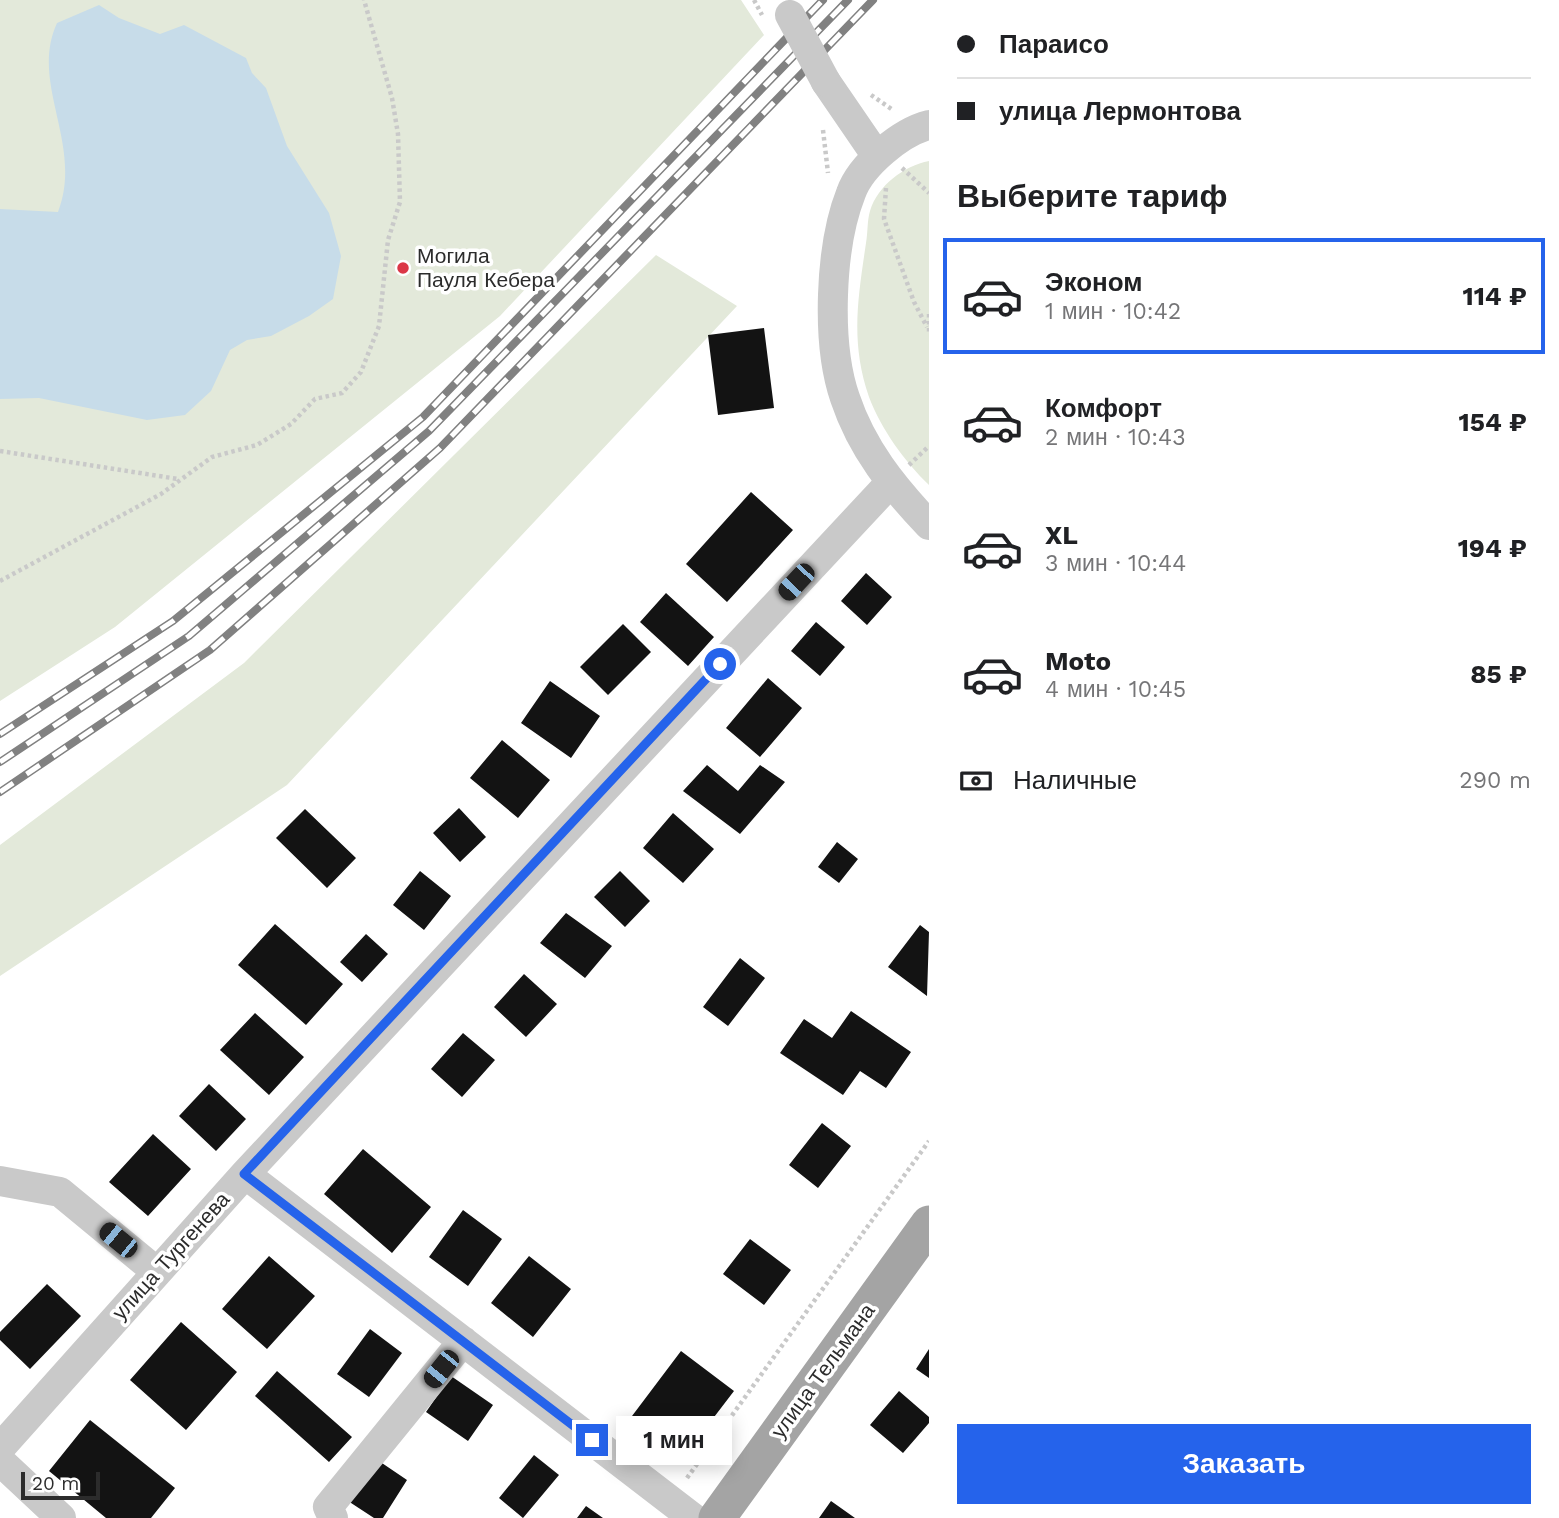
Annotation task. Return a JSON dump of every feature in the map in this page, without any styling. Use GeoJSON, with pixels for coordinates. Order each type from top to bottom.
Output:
{"type":"FeatureCollection","features":[{"type":"Feature","properties":{"kind":"main road","name":"улица Тельмана"},"geometry":{"type":"LineString","coordinates":[[717,1518],[929,1224]]}},
{"type":"Feature","properties":{"kind":"street"},"geometry":{"type":"LineString","coordinates":[[786,8],[826,82],[886,166]]}},
{"type":"Feature","properties":{"kind":"street"},"geometry":{"type":"LineString","coordinates":[[917,120],[886,166],[851,192],[839,247],[833,340],[849,408],[863,441],[898,472],[929,526]]}},
{"type":"Feature","properties":{"kind":"street","name":"улица Тургенева"},"geometry":{"type":"LineString","coordinates":[[0,1448],[244,1174],[898,472]]}},
{"type":"Feature","properties":{"kind":"street"},"geometry":{"type":"LineString","coordinates":[[244,1174],[682,1509]]}},
{"type":"Feature","properties":{"kind":"street"},"geometry":{"type":"LineString","coordinates":[[0,1181],[60,1192],[157,1272]]}},
{"type":"Feature","properties":{"kind":"street"},"geometry":{"type":"LineString","coordinates":[[333,1518],[328,1507],[463,1341]]}},
{"type":"Feature","properties":{"kind":"street"},"geometry":{"type":"LineString","coordinates":[[0,1461],[61,1518]]}},
{"type":"Feature","properties":{"kind":"path"},"geometry":{"type":"LineString","coordinates":[[0,581],[161,494],[212,457],[257,445],[291,424],[316,399],[342,393],[361,372],[379,326],[388,240],[400,202],[397,172],[398,134],[392,98],[364,0]]}},
{"type":"Feature","properties":{"kind":"path"},"geometry":{"type":"LineString","coordinates":[[867,90],[874,98],[917,120]]}},
{"type":"Feature","properties":{"kind":"path"},"geometry":{"type":"LineString","coordinates":[[928,330],[884,219],[886,166],[929,193]]}},
{"type":"Feature","properties":{"kind":"path"},"geometry":{"type":"LineString","coordinates":[[928,330],[929,314]]}},
{"type":"Feature","properties":{"kind":"path"},"geometry":{"type":"LineString","coordinates":[[0,451],[179,480]]}},
{"type":"Feature","properties":{"kind":"path"},"geometry":{"type":"LineString","coordinates":[[682,1509],[929,1141]]}},
{"type":"Feature","properties":{"kind":"green space"},"geometry":{"type":"Polygon","coordinates":[[[0,0],[741,0],[764,35],[500,316],[115,627],[0,701],[0,0]]]}},
{"type":"Feature","properties":{"kind":"green space"},"geometry":{"type":"Polygon","coordinates":[[[929,161],[929,485],[894,444],[874,409],[859,357],[857,320],[868,219],[874,202],[886,185],[901,172],[929,161]]]}},
{"type":"Feature","properties":{"kind":"green space"},"geometry":{"type":"Polygon","coordinates":[[[656,255],[737,306],[287,785],[0,976],[0,845],[244,663],[656,255]]]}},
{"type":"Feature","properties":{"kind":"water"},"geometry":{"type":"Polygon","coordinates":[[[99,5],[119,18],[160,34],[184,25],[246,58],[252,73],[266,88],[287,146],[329,213],[341,256],[333,299],[309,316],[271,336],[247,340],[230,350],[211,391],[185,415],[147,420],[39,398],[0,399],[0,209],[58,212],[64,187],[65,162],[49,69],[50,46],[57,23],[99,5]]]}},
{"type":"Feature","properties":{"kind":"building"},"geometry":{"type":"Polygon","coordinates":[[[764,328],[774,408],[718,415],[708,335],[764,328]]]}},
{"type":"Feature","properties":{"kind":"building"},"geometry":{"type":"Polygon","coordinates":[[[751,492],[793,530],[727,602],[686,564],[751,492]]]}},
{"type":"Feature","properties":{"kind":"building"},"geometry":{"type":"Polygon","coordinates":[[[866,573],[892,597],[867,625],[841,601],[866,573]]]}},
{"type":"Feature","properties":{"kind":"building"},"geometry":{"type":"Polygon","coordinates":[[[666,593],[714,637],[688,666],[640,622],[666,593]]]}},
{"type":"Feature","properties":{"kind":"building"},"geometry":{"type":"Polygon","coordinates":[[[816,622],[845,647],[820,676],[791,651],[816,622]]]}},
{"type":"Feature","properties":{"kind":"building"},"geometry":{"type":"Polygon","coordinates":[[[623,624],[651,652],[608,695],[580,667],[623,624]]]}},
{"type":"Feature","properties":{"kind":"building"},"geometry":{"type":"Polygon","coordinates":[[[768,678],[802,708],[760,757],[726,728],[768,678]]]}},
{"type":"Feature","properties":{"kind":"building"},"geometry":{"type":"Polygon","coordinates":[[[550,681],[600,716],[571,758],[521,723],[550,681]]]}},
{"type":"Feature","properties":{"kind":"building"},"geometry":{"type":"Polygon","coordinates":[[[502,740],[550,780],[518,818],[470,778],[502,740]]]}},
{"type":"Feature","properties":{"kind":"building"},"geometry":{"type":"Polygon","coordinates":[[[707,765],[738,791],[760,765],[785,782],[740,834],[683,791],[707,765]]]}},
{"type":"Feature","properties":{"kind":"building"},"geometry":{"type":"Polygon","coordinates":[[[459,808],[486,837],[460,862],[433,833],[459,808]]]}},
{"type":"Feature","properties":{"kind":"building"},"geometry":{"type":"Polygon","coordinates":[[[305,809],[356,858],[327,888],[276,838],[305,809]]]}},
{"type":"Feature","properties":{"kind":"building"},"geometry":{"type":"Polygon","coordinates":[[[673,813],[714,849],[683,883],[643,848],[673,813]]]}},
{"type":"Feature","properties":{"kind":"building"},"geometry":{"type":"Polygon","coordinates":[[[837,842],[858,859],[839,883],[818,867],[837,842]]]}},
{"type":"Feature","properties":{"kind":"building"},"geometry":{"type":"Polygon","coordinates":[[[420,871],[451,896],[424,930],[393,905],[420,871]]]}},
{"type":"Feature","properties":{"kind":"building"},"geometry":{"type":"Polygon","coordinates":[[[620,871],[650,901],[625,927],[594,897],[620,871]]]}},
{"type":"Feature","properties":{"kind":"building"},"geometry":{"type":"Polygon","coordinates":[[[566,913],[612,946],[585,978],[540,943],[566,913]]]}},
{"type":"Feature","properties":{"kind":"building"},"geometry":{"type":"Polygon","coordinates":[[[275,924],[343,984],[306,1025],[238,965],[275,924]]]}},
{"type":"Feature","properties":{"kind":"building"},"geometry":{"type":"Polygon","coordinates":[[[920,925],[929,932],[927,996],[888,967],[920,925]]]}},
{"type":"Feature","properties":{"kind":"building"},"geometry":{"type":"Polygon","coordinates":[[[366,934],[388,954],[362,982],[340,962],[366,934]]]}},
{"type":"Feature","properties":{"kind":"building"},"geometry":{"type":"Polygon","coordinates":[[[740,958],[765,978],[728,1026],[703,1007],[740,958]]]}},
{"type":"Feature","properties":{"kind":"building"},"geometry":{"type":"Polygon","coordinates":[[[524,974],[557,1004],[526,1037],[494,1007],[524,974]]]}},
{"type":"Feature","properties":{"kind":"building"},"geometry":{"type":"Polygon","coordinates":[[[851,1011],[911,1052],[886,1088],[860,1071],[843,1095],[780,1053],[804,1019],[832,1038],[851,1011]]]}},
{"type":"Feature","properties":{"kind":"building"},"geometry":{"type":"Polygon","coordinates":[[[255,1013],[304,1057],[269,1095],[220,1050],[255,1013]]]}},
{"type":"Feature","properties":{"kind":"building"},"geometry":{"type":"Polygon","coordinates":[[[463,1033],[495,1060],[462,1097],[431,1069],[463,1033]]]}},
{"type":"Feature","properties":{"kind":"building"},"geometry":{"type":"Polygon","coordinates":[[[209,1084],[246,1119],[216,1151],[179,1116],[209,1084]]]}},
{"type":"Feature","properties":{"kind":"building"},"geometry":{"type":"Polygon","coordinates":[[[822,1123],[851,1146],[818,1188],[789,1165],[822,1123]]]}},
{"type":"Feature","properties":{"kind":"building"},"geometry":{"type":"Polygon","coordinates":[[[153,1134],[191,1169],[148,1216],[109,1182],[153,1134]]]}},
{"type":"Feature","properties":{"kind":"building"},"geometry":{"type":"Polygon","coordinates":[[[363,1149],[431,1207],[392,1253],[324,1194],[363,1149]]]}},
{"type":"Feature","properties":{"kind":"building"},"geometry":{"type":"Polygon","coordinates":[[[463,1210],[502,1239],[468,1286],[429,1257],[463,1210]]]}},
{"type":"Feature","properties":{"kind":"building"},"geometry":{"type":"Polygon","coordinates":[[[750,1239],[791,1270],[764,1305],[723,1274],[750,1239]]]}},
{"type":"Feature","properties":{"kind":"building"},"geometry":{"type":"Polygon","coordinates":[[[269,1256],[315,1296],[267,1349],[222,1309],[269,1256]]]}},
{"type":"Feature","properties":{"kind":"building"},"geometry":{"type":"Polygon","coordinates":[[[529,1256],[571,1289],[533,1337],[491,1303],[529,1256]]]}},
{"type":"Feature","properties":{"kind":"building"},"geometry":{"type":"Polygon","coordinates":[[[47,1284],[81,1316],[30,1369],[0,1340],[0,1332],[47,1284]]]}},
{"type":"Feature","properties":{"kind":"building"},"geometry":{"type":"Polygon","coordinates":[[[181,1322],[237,1372],[186,1430],[130,1380],[181,1322]]]}},
{"type":"Feature","properties":{"kind":"building"},"geometry":{"type":"Polygon","coordinates":[[[370,1329],[402,1353],[369,1397],[337,1374],[370,1329]]]}},
{"type":"Feature","properties":{"kind":"building"},"geometry":{"type":"Polygon","coordinates":[[[929,1349],[929,1378],[916,1369],[929,1349]]]}},
{"type":"Feature","properties":{"kind":"building"},"geometry":{"type":"Polygon","coordinates":[[[681,1351],[734,1391],[682,1459],[629,1420],[681,1351]]]}},
{"type":"Feature","properties":{"kind":"building"},"geometry":{"type":"Polygon","coordinates":[[[277,1371],[352,1437],[329,1462],[255,1396],[277,1371]]]}},
{"type":"Feature","properties":{"kind":"building"},"geometry":{"type":"Polygon","coordinates":[[[451,1376],[493,1405],[468,1441],[426,1412],[451,1376]]]}},
{"type":"Feature","properties":{"kind":"building"},"geometry":{"type":"Polygon","coordinates":[[[899,1391],[929,1417],[929,1423],[903,1453],[870,1425],[899,1391]]]}},
{"type":"Feature","properties":{"kind":"building"},"geometry":{"type":"Polygon","coordinates":[[[90,1420],[175,1488],[151,1518],[106,1518],[49,1471],[90,1420]]]}},
{"type":"Feature","properties":{"kind":"building"},"geometry":{"type":"Polygon","coordinates":[[[534,1455],[559,1475],[523,1518],[499,1498],[534,1455]]]}},
{"type":"Feature","properties":{"kind":"building"},"geometry":{"type":"Polygon","coordinates":[[[376,1459],[407,1480],[383,1518],[374,1518],[348,1501],[376,1459]]]}},
{"type":"Feature","properties":{"kind":"building"},"geometry":{"type":"Polygon","coordinates":[[[831,1501],[855,1518],[819,1518],[831,1501]]]}},
{"type":"Feature","properties":{"kind":"building"},"geometry":{"type":"Polygon","coordinates":[[[586,1506],[603,1518],[577,1518],[586,1506]]]}},
{"type":"Feature","properties":{"kind":"railway"},"geometry":{"type":"LineString","coordinates":[[0,734],[173,621],[423,417],[823,0]]}},
{"type":"Feature","properties":{"kind":"railway"},"geometry":{"type":"LineString","coordinates":[[0,762],[189,636],[429,431],[848,0]]}},
{"type":"Feature","properties":{"kind":"railway"},"geometry":{"type":"LineString","coordinates":[[0,792],[210,650],[440,448],[873,0]]}},
{"type":"Feature","properties":{"kind":"place","name":"Могила Пауля Кебера"},"geometry":{"type":"Point","coordinates":[403,268]}},
{"type":"Feature","properties":{"kind":"route"},"geometry":{"type":"LineString","coordinates":[[592,1440],[244,1174],[720,664]]}}]}
